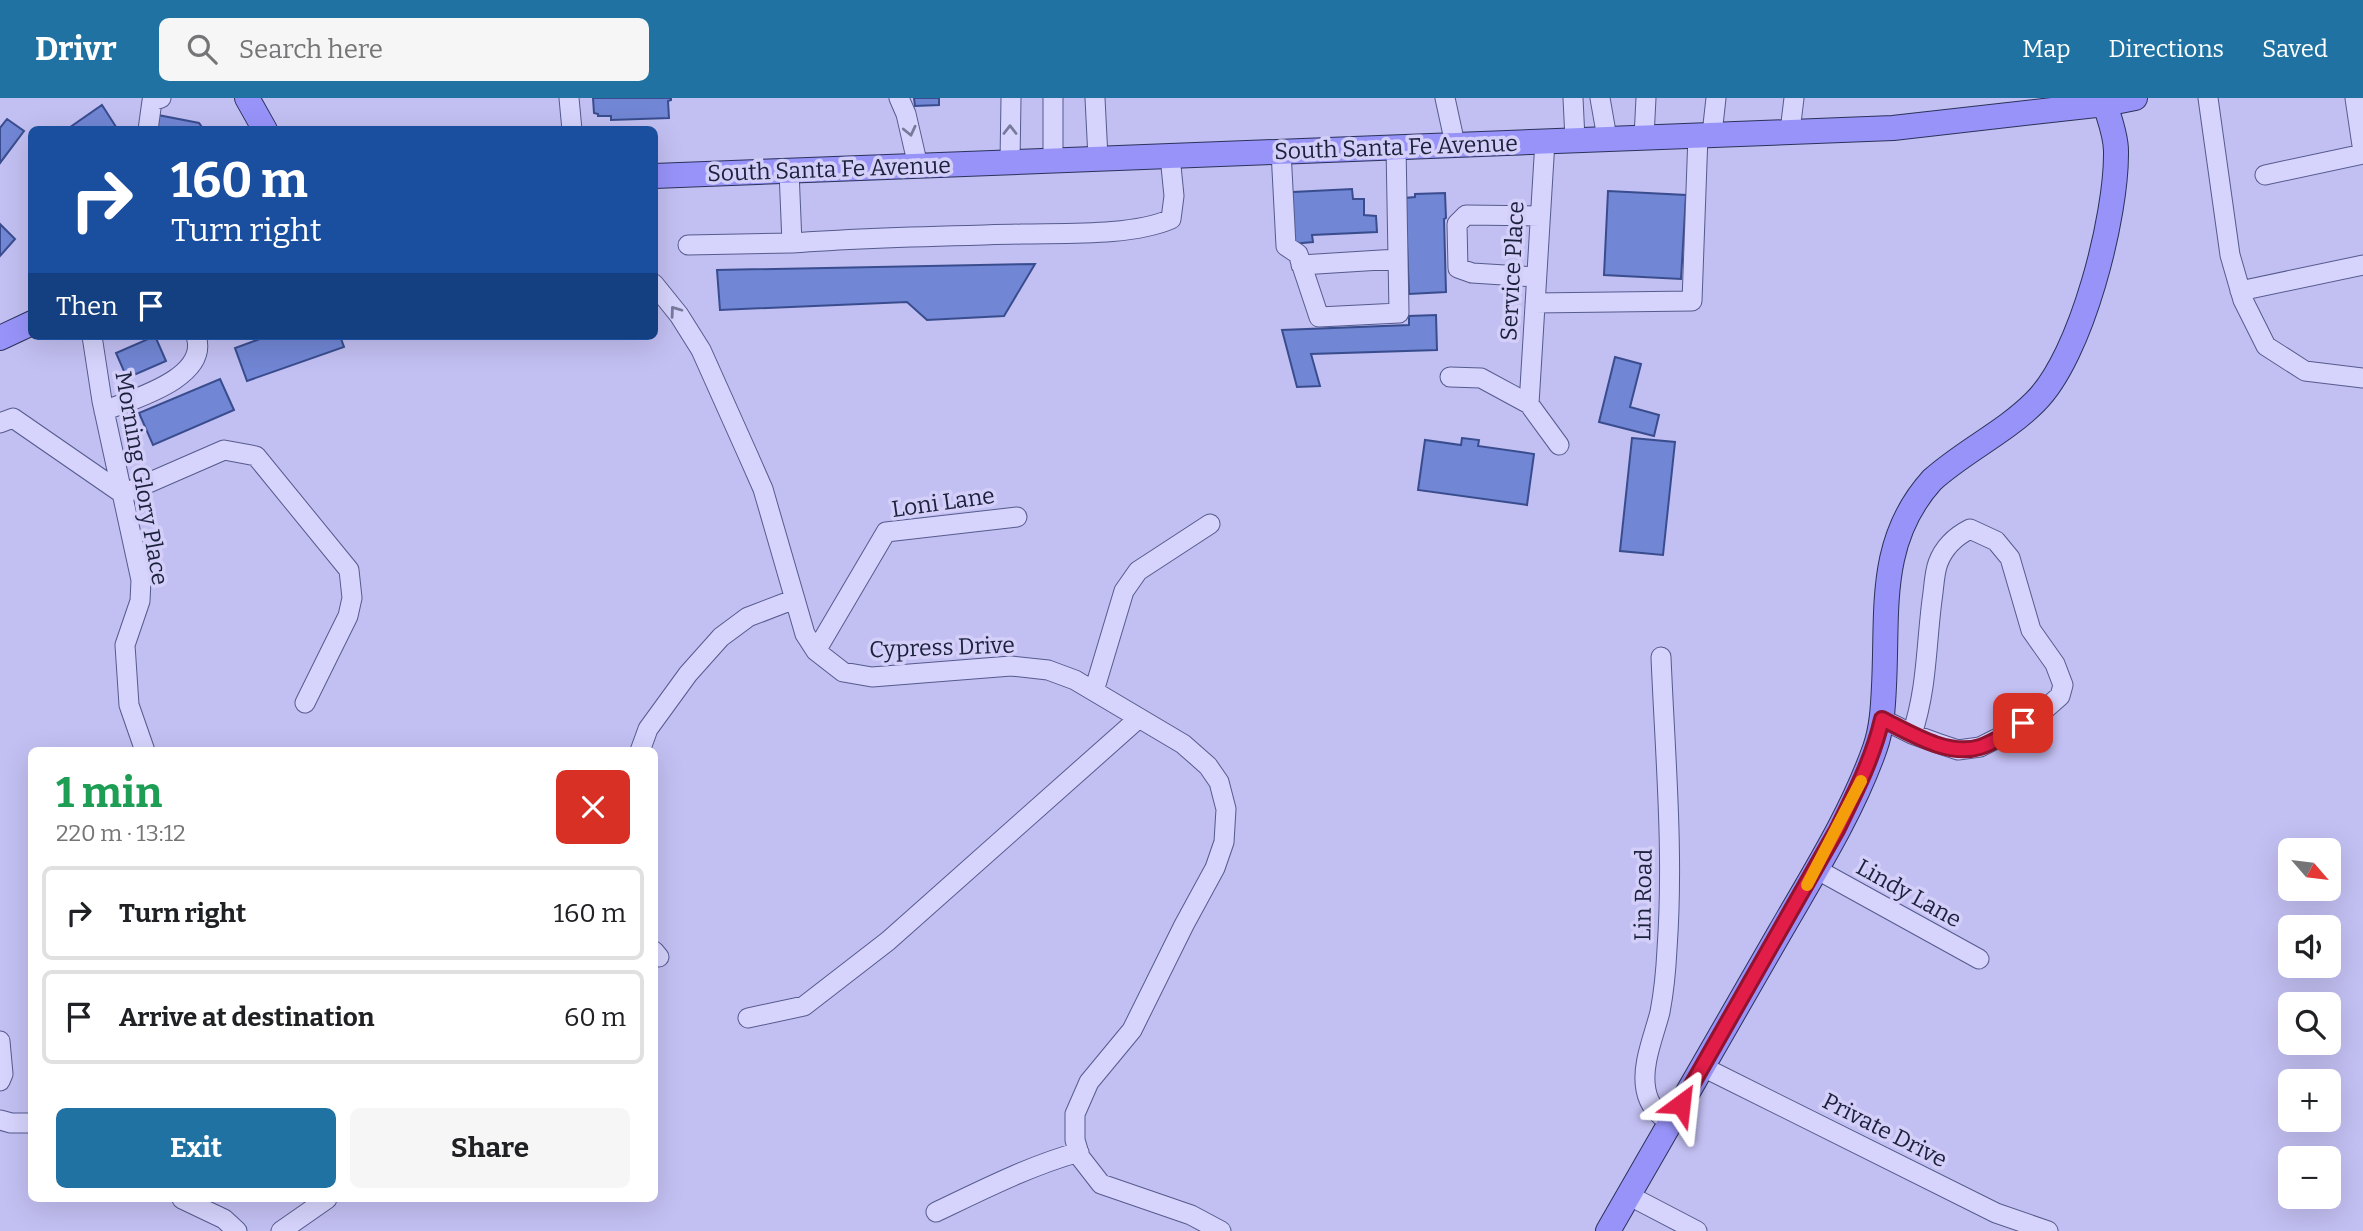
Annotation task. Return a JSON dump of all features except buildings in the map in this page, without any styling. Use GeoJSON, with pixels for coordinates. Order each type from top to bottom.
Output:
{"type":"FeatureCollection","features":[{"type":"Feature","properties":{"kind":"main road"},"geometry":{"type":"LineString","coordinates":[[247,98],[263,126]]}},
{"type":"Feature","properties":{"kind":"main road","name":"South Santa Fe Avenue"},"geometry":{"type":"LineString","coordinates":[[658,179],[1098,158],[1893,128],[2054,104],[2105,104],[2135,98]]}},
{"type":"Feature","properties":{"kind":"main road"},"geometry":{"type":"LineString","coordinates":[[1608,1231],[1816,869],[1875,747],[1882,719],[1886,658],[1885,595],[1891,559],[1903,523],[1921,493],[1938,475],[2036,402],[2054,375],[2082,315],[2110,219],[2115,180],[2116,148],[2105,104]]}},
{"type":"Feature","properties":{"kind":"main road"},"geometry":{"type":"LineString","coordinates":[[0,338],[28,325]]}},
{"type":"Feature","properties":{"kind":"street"},"geometry":{"type":"LineString","coordinates":[[149,126],[152,102],[161,98]]}},
{"type":"Feature","properties":{"kind":"street"},"geometry":{"type":"LineString","coordinates":[[569,98],[572,126]]}},
{"type":"Feature","properties":{"kind":"street"},"geometry":{"type":"LineString","coordinates":[[899,98],[906,114],[918,166]]}},
{"type":"Feature","properties":{"kind":"street"},"geometry":{"type":"LineString","coordinates":[[1010,162],[1011,98]]}},
{"type":"Feature","properties":{"kind":"street"},"geometry":{"type":"LineString","coordinates":[[1053,98],[1053,160]]}},
{"type":"Feature","properties":{"kind":"street"},"geometry":{"type":"LineString","coordinates":[[1096,98],[1098,158]]}},
{"type":"Feature","properties":{"kind":"street"},"geometry":{"type":"LineString","coordinates":[[1445,98],[1455,144]]}},
{"type":"Feature","properties":{"kind":"street"},"geometry":{"type":"LineString","coordinates":[[1573,98],[1575,139]]}},
{"type":"Feature","properties":{"kind":"street"},"geometry":{"type":"LineString","coordinates":[[1601,98],[1607,138]]}},
{"type":"Feature","properties":{"kind":"street"},"geometry":{"type":"LineString","coordinates":[[1644,137],[1646,98]]}},
{"type":"Feature","properties":{"kind":"street"},"geometry":{"type":"LineString","coordinates":[[1535,303],[1692,301],[1705,135],[1716,98]]}},
{"type":"Feature","properties":{"kind":"street"},"geometry":{"type":"LineString","coordinates":[[1790,131],[1794,98]]}},
{"type":"Feature","properties":{"kind":"street"},"geometry":{"type":"LineString","coordinates":[[2208,98],[2230,255],[2240,291],[2266,346],[2305,371],[2363,378]]}},
{"type":"Feature","properties":{"kind":"street"},"geometry":{"type":"LineString","coordinates":[[2265,175],[2363,153],[2356,98]]}},
{"type":"Feature","properties":{"kind":"street","name":"Service Place"},"geometry":{"type":"LineString","coordinates":[[1529,404],[1545,141]]}},
{"type":"Feature","properties":{"kind":"street"},"geometry":{"type":"LineString","coordinates":[[1281,151],[1286,246],[1298,254],[1320,317],[1399,313],[1396,146]]}},
{"type":"Feature","properties":{"kind":"street"},"geometry":{"type":"LineString","coordinates":[[688,245],[1084,233],[1156,226],[1171,219],[1174,196],[1170,156]]}},
{"type":"Feature","properties":{"kind":"street"},"geometry":{"type":"LineString","coordinates":[[789,171],[792,243]]}},
{"type":"Feature","properties":{"kind":"street"},"geometry":{"type":"LineString","coordinates":[[1536,277],[1472,273],[1458,268],[1457,225],[1466,215],[1540,216]]}},
{"type":"Feature","properties":{"kind":"street"},"geometry":{"type":"LineString","coordinates":[[1301,265],[1397,259]]}},
{"type":"Feature","properties":{"kind":"street"},"geometry":{"type":"LineString","coordinates":[[2240,291],[2363,265]]}},
{"type":"Feature","properties":{"kind":"street","name":"Cypress Drive"},"geometry":{"type":"LineString","coordinates":[[658,289],[694,339],[763,489],[805,634],[816,651],[843,672],[872,677],[1011,666],[1048,670],[1075,680],[1183,744],[1208,766],[1219,782],[1226,809],[1224,842],[1215,868],[1132,1030],[1089,1082],[1075,1114],[1080,1157],[1101,1184],[1191,1215],[1221,1231]]}},
{"type":"Feature","properties":{"kind":"street","name":"Morning Glory Place"},"geometry":{"type":"LineString","coordinates":[[93,340],[104,411],[141,580],[140,601],[125,645],[129,705],[144,747]]}},
{"type":"Feature","properties":{"kind":"street"},"geometry":{"type":"LineString","coordinates":[[104,411],[168,384],[182,375],[194,362],[199,346],[197,340]]}},
{"type":"Feature","properties":{"kind":"street"},"geometry":{"type":"LineString","coordinates":[[1450,377],[1481,378],[1529,404],[1559,445]]}},
{"type":"Feature","properties":{"kind":"street"},"geometry":{"type":"LineString","coordinates":[[0,423],[13,418],[123,494],[224,450],[256,456],[349,570],[352,598],[348,616],[305,703]]}},
{"type":"Feature","properties":{"kind":"street","name":"Loni Lane"},"geometry":{"type":"LineString","coordinates":[[816,651],[886,532],[1017,517]]}},
{"type":"Feature","properties":{"kind":"street"},"geometry":{"type":"LineString","coordinates":[[1094,691],[1124,591],[1138,571],[1210,524]]}},
{"type":"Feature","properties":{"kind":"street"},"geometry":{"type":"LineString","coordinates":[[1882,719],[1912,734],[1958,750],[1979,747],[2004,735],[2045,710],[2060,696],[2063,685],[2055,664],[2031,630],[2010,558],[1996,541],[1970,528],[1945,548],[1938,563],[1929,624],[1926,680],[1912,734]]}},
{"type":"Feature","properties":{"kind":"street"},"geometry":{"type":"LineString","coordinates":[[641,747],[648,729],[688,674],[721,637],[748,617],[795,599]]}},
{"type":"Feature","properties":{"kind":"street","name":"Lin Road"},"geometry":{"type":"LineString","coordinates":[[1661,657],[1668,809],[1669,919],[1664,989],[1647,1062],[1645,1088],[1657,1113],[1670,1123]]}},
{"type":"Feature","properties":{"kind":"street"},"geometry":{"type":"LineString","coordinates":[[748,1018],[804,1006],[825,990],[888,941],[1139,718]]}},
{"type":"Feature","properties":{"kind":"street","name":"Lindy Lane"},"geometry":{"type":"LineString","coordinates":[[1816,869],[1979,959]]}},
{"type":"Feature","properties":{"kind":"street"},"geometry":{"type":"LineString","coordinates":[[0,1041],[3,1074],[0,1081]]}},
{"type":"Feature","properties":{"kind":"street","name":"Private Drive"},"geometry":{"type":"LineString","coordinates":[[1703,1067],[1996,1213],[2048,1231]]}},
{"type":"Feature","properties":{"kind":"street"},"geometry":{"type":"LineString","coordinates":[[0,1120],[28,1126]]}},
{"type":"Feature","properties":{"kind":"street"},"geometry":{"type":"LineString","coordinates":[[936,1212],[1012,1176],[1079,1152]]}},
{"type":"Feature","properties":{"kind":"street"},"geometry":{"type":"LineString","coordinates":[[1629,1195],[1697,1231]]}},
{"type":"Feature","properties":{"kind":"street"},"geometry":{"type":"LineString","coordinates":[[188,1202],[224,1219],[237,1231]]}},
{"type":"Feature","properties":{"kind":"street"},"geometry":{"type":"LineString","coordinates":[[281,1231],[323,1202]]}},
{"type":"Feature","properties":{"kind":"slow traffic"},"geometry":{"type":"LineString","coordinates":[[1807,885],[1861,781]]}},
{"type":"Feature","properties":{"kind":"route"},"geometry":{"type":"LineString","coordinates":[[1681,1104],[1837,830],[1875,747],[1882,719],[1912,734],[1958,750],[1979,747],[2023,723]]}}]}
